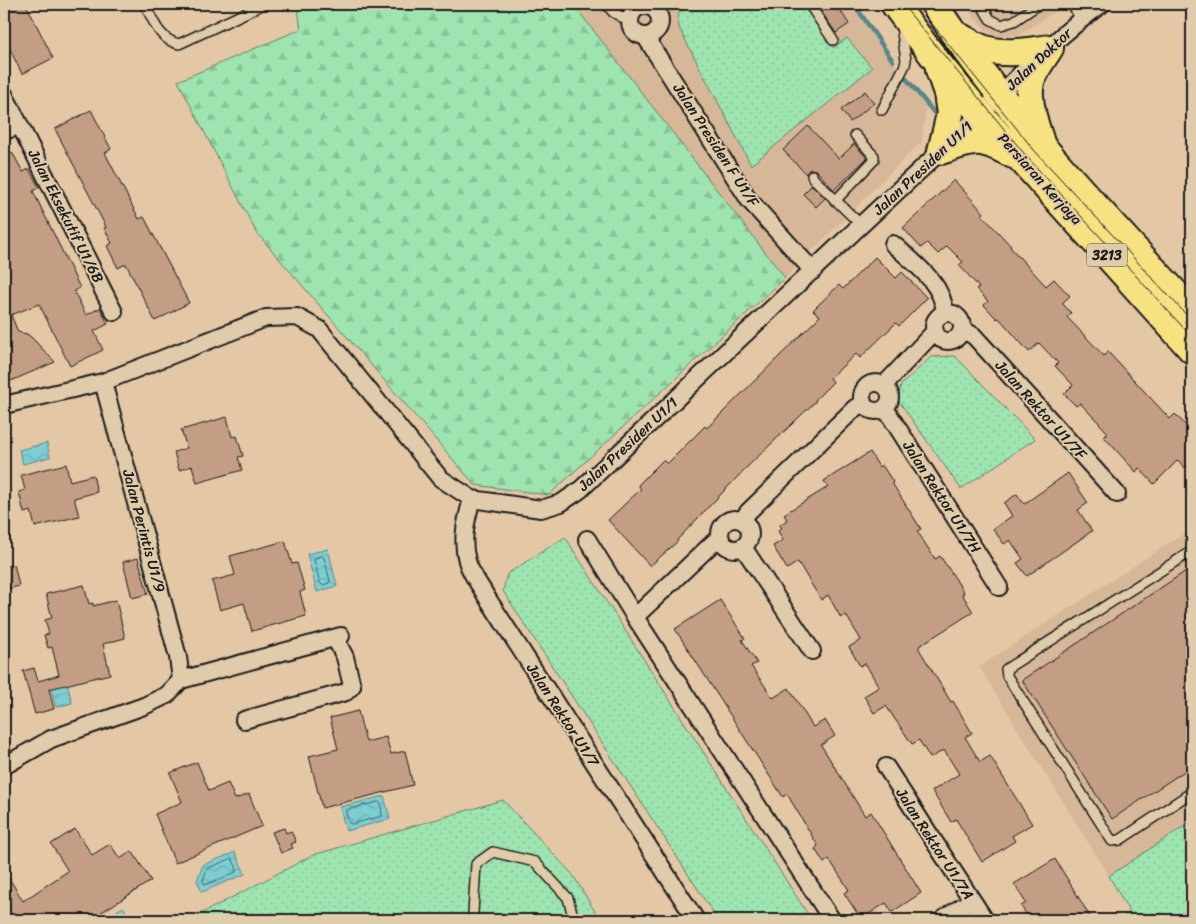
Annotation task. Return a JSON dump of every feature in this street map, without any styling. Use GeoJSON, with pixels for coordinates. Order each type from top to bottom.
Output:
{"type":"FeatureCollection","features":[{"type":"Feature","properties":{"kind":"main road","name":"Persiaran Kerjaya"},"geometry":{"type":"LineString","coordinates":[[934,4],[1000,96],[1032,152],[1192,350]]}},
{"type":"Feature","properties":{"kind":"main road","name":"Persiaran Kerjaya"},"geometry":{"type":"LineString","coordinates":[[896,7],[936,60],[981,114],[1032,152],[1192,311]]}},
{"type":"Feature","properties":{"kind":"main road"},"geometry":{"type":"LineString","coordinates":[[953,33],[994,51],[1014,53],[1050,48]]}},
{"type":"Feature","properties":{"kind":"main road"},"geometry":{"type":"LineString","coordinates":[[941,151],[968,142],[981,141],[1032,152],[1036,126],[1030,96],[1032,81],[1050,48]]}},
{"type":"Feature","properties":{"kind":"main road"},"geometry":{"type":"LineString","coordinates":[[936,60],[948,92],[950,114],[941,151]]}},
{"type":"Feature","properties":{"kind":"street","name":"Jalan Doktor"},"geometry":{"type":"LineString","coordinates":[[1000,96],[1050,48],[1083,12],[1102,4]]}},
{"type":"Feature","properties":{"kind":"street"},"geometry":{"type":"LineString","coordinates":[[630,22],[633,13],[640,7],[657,7],[659,26],[654,33],[646,36]]}},
{"type":"Feature","properties":{"kind":"street","name":"Jalan Presiden F U1/F"},"geometry":{"type":"LineString","coordinates":[[630,22],[637,34],[646,36],[749,200],[813,271]]}},
{"type":"Feature","properties":{"kind":"street","name":"Jalan Eksekutif U1/6B"},"geometry":{"type":"LineString","coordinates":[[4,94],[114,312]]}},
{"type":"Feature","properties":{"kind":"street","name":"Jalan Presiden U1/1"},"geometry":{"type":"LineString","coordinates":[[4,404],[104,382],[266,318],[297,317],[320,329],[440,478],[472,499],[541,509],[561,502],[574,494],[1000,96]]}},
{"type":"Feature","properties":{"kind":"street"},"geometry":{"type":"LineString","coordinates":[[4,131],[19,126]]}},
{"type":"Feature","properties":{"kind":"street"},"geometry":{"type":"LineString","coordinates":[[893,244],[932,280],[944,303],[945,313]]}},
{"type":"Feature","properties":{"kind":"street"},"geometry":{"type":"LineString","coordinates":[[949,312],[958,316],[961,320],[962,329],[958,337],[950,341],[940,339],[935,331],[937,318],[945,313],[949,312]]}},
{"type":"Feature","properties":{"kind":"street","name":"Jalan Rektor U1/7F"},"geometry":{"type":"LineString","coordinates":[[962,329],[974,336],[1117,494]]}},
{"type":"Feature","properties":{"kind":"street"},"geometry":{"type":"LineString","coordinates":[[884,385],[935,331]]}},
{"type":"Feature","properties":{"kind":"street","name":"Jalan Perintis U1/9"},"geometry":{"type":"LineString","coordinates":[[104,382],[174,641],[181,680]]}},
{"type":"Feature","properties":{"kind":"street"},"geometry":{"type":"LineString","coordinates":[[875,383],[884,385],[887,388],[890,396],[888,405],[885,408],[873,411],[863,404],[862,394],[866,386],[875,383]]}},
{"type":"Feature","properties":{"kind":"street"},"geometry":{"type":"LineString","coordinates":[[742,521],[748,512],[855,408],[863,404]]}},
{"type":"Feature","properties":{"kind":"street","name":"Jalan Rektor U1/7H"},"geometry":{"type":"LineString","coordinates":[[885,408],[999,587]]}},
{"type":"Feature","properties":{"kind":"street","name":"Jalan Rektor U1/7"},"geometry":{"type":"LineString","coordinates":[[472,499],[465,525],[464,542],[467,562],[486,596],[696,920]]}},
{"type":"Feature","properties":{"kind":"street"},"geometry":{"type":"LineString","coordinates":[[734,519],[742,521],[749,529],[749,539],[743,546],[735,549],[730,548],[721,539],[721,530],[725,523],[734,519]]}},
{"type":"Feature","properties":{"kind":"street"},"geometry":{"type":"LineString","coordinates":[[587,539],[635,617],[832,920]]}},
{"type":"Feature","properties":{"kind":"street"},"geometry":{"type":"LineString","coordinates":[[635,617],[714,542],[721,539]]}},
{"type":"Feature","properties":{"kind":"street"},"geometry":{"type":"LineString","coordinates":[[743,546],[812,651]]}},
{"type":"Feature","properties":{"kind":"street"},"geometry":{"type":"LineString","coordinates":[[4,766],[52,739],[144,706],[167,695],[181,680],[338,637],[352,686],[346,692],[244,720]]}},
{"type":"Feature","properties":{"kind":"street","name":"Jalan Rektor U1/7A"},"geometry":{"type":"LineString","coordinates":[[886,767],[985,920]]}},
{"type":"Feature","properties":{"kind":"street"},"geometry":{"type":"LineString","coordinates":[[942,920],[972,900]]}},
{"type":"Feature","properties":{"kind":"lane"},"geometry":{"type":"LineString","coordinates":[[145,4],[162,35],[168,41],[179,44],[262,4]]}},
{"type":"Feature","properties":{"kind":"lane"},"geometry":{"type":"LineString","coordinates":[[606,4],[613,12],[630,22]]}},
{"type":"Feature","properties":{"kind":"lane"},"geometry":{"type":"LineString","coordinates":[[809,4],[833,40]]}},
{"type":"Feature","properties":{"kind":"lane"},"geometry":{"type":"LineString","coordinates":[[981,4],[990,19],[1001,25],[1014,21],[1039,4]]}},
{"type":"Feature","properties":{"kind":"lane"},"geometry":{"type":"LineString","coordinates":[[1071,4],[1083,12]]}},
{"type":"Feature","properties":{"kind":"lane"},"geometry":{"type":"LineString","coordinates":[[882,110],[906,60],[896,7]]}},
{"type":"Feature","properties":{"kind":"lane"},"geometry":{"type":"LineString","coordinates":[[835,201],[874,160],[874,156],[855,135]]}},
{"type":"Feature","properties":{"kind":"lane"},"geometry":{"type":"LineString","coordinates":[[812,175],[835,201],[861,225]]}},
{"type":"Feature","properties":{"kind":"lane"},"geometry":{"type":"LineString","coordinates":[[1192,551],[1006,669],[1007,676],[1112,841],[1120,840],[1192,792]]}},
{"type":"Feature","properties":{"kind":"lane"},"geometry":{"type":"LineString","coordinates":[[474,920],[476,864],[493,852],[535,862],[568,898],[574,920]]}},
{"type":"Feature","properties":{"kind":"shaded area"},"geometry":{"type":"Polygon","coordinates":[[[573,4],[852,4],[926,108],[922,141],[785,278],[573,4]]]}},
{"type":"Feature","properties":{"kind":"shaded area"},"geometry":{"type":"Polygon","coordinates":[[[965,4],[1067,4],[1019,35],[992,36],[972,15],[965,4]]]}},
{"type":"Feature","properties":{"kind":"shaded area"},"geometry":{"type":"Polygon","coordinates":[[[1192,528],[1192,821],[1109,876],[979,667],[1192,528]]]}},
{"type":"Feature","properties":{"kind":"green space"},"geometry":{"type":"Polygon","coordinates":[[[297,4],[573,4],[785,278],[549,495],[475,485],[256,232],[178,81],[301,29],[297,4]]]}},
{"type":"Feature","properties":{"kind":"green space"},"geometry":{"type":"Polygon","coordinates":[[[686,4],[802,4],[833,48],[847,38],[872,68],[751,165],[680,30],[679,16],[681,9],[686,4]]]}},
{"type":"Feature","properties":{"kind":"green space"},"geometry":{"type":"Polygon","coordinates":[[[955,356],[1035,439],[961,489],[898,400],[901,385],[931,357],[955,356]]]}},
{"type":"Feature","properties":{"kind":"green space"},"geometry":{"type":"Polygon","coordinates":[[[565,537],[809,916],[802,920],[718,920],[503,591],[507,574],[565,537]]]}},
{"type":"Feature","properties":{"kind":"green space"},"geometry":{"type":"Polygon","coordinates":[[[503,800],[573,875],[600,920],[189,920],[313,855],[503,800]]]}},
{"type":"Feature","properties":{"kind":"green space"},"geometry":{"type":"Polygon","coordinates":[[[1192,821],[1192,920],[1118,920],[1130,913],[1109,876],[1192,821]]]}},
{"type":"Feature","properties":{"kind":"water"},"geometry":{"type":"Polygon","coordinates":[[[47,443],[50,457],[23,464],[19,450],[47,443]]]}},
{"type":"Feature","properties":{"kind":"water"},"geometry":{"type":"Polygon","coordinates":[[[328,549],[337,586],[317,592],[307,554],[328,549]]]}},
{"type":"Feature","properties":{"kind":"water"},"geometry":{"type":"Polygon","coordinates":[[[65,674],[72,703],[56,707],[48,678],[65,674]]]}},
{"type":"Feature","properties":{"kind":"water"},"geometry":{"type":"Polygon","coordinates":[[[384,796],[390,819],[346,831],[340,807],[384,796]]]}},
{"type":"Feature","properties":{"kind":"water"},"geometry":{"type":"Polygon","coordinates":[[[235,852],[245,874],[202,892],[197,880],[203,865],[235,852]]]}},
{"type":"Feature","properties":{"kind":"water"},"geometry":{"type":"Polygon","coordinates":[[[123,907],[131,920],[103,920],[123,907]]]}},
{"type":"Feature","properties":{"kind":"building"},"geometry":{"type":"Polygon","coordinates":[[[4,4],[26,4],[53,58],[22,74],[4,37],[4,4]]]}},
{"type":"Feature","properties":{"kind":"building"},"geometry":{"type":"Polygon","coordinates":[[[816,4],[836,4],[849,24],[836,33],[816,4]]]}},
{"type":"Feature","properties":{"kind":"building"},"geometry":{"type":"Polygon","coordinates":[[[865,91],[874,103],[850,122],[841,110],[865,91]]]}},
{"type":"Feature","properties":{"kind":"building"},"geometry":{"type":"Polygon","coordinates":[[[91,110],[111,149],[105,153],[139,219],[144,217],[189,303],[155,321],[126,264],[118,268],[107,246],[112,243],[104,228],[106,227],[55,129],[91,110]]]}},
{"type":"Feature","properties":{"kind":"building"},"geometry":{"type":"Polygon","coordinates":[[[808,126],[839,159],[854,144],[867,158],[834,190],[816,170],[810,169],[806,174],[783,150],[808,126]]]}},
{"type":"Feature","properties":{"kind":"building"},"geometry":{"type":"Polygon","coordinates":[[[12,152],[23,172],[29,169],[39,187],[33,191],[80,288],[74,291],[86,315],[100,308],[108,324],[94,331],[103,350],[70,366],[39,304],[11,315],[18,332],[27,334],[32,338],[55,362],[4,384],[4,157],[12,152]]]}},
{"type":"Feature","properties":{"kind":"building"},"geometry":{"type":"Polygon","coordinates":[[[954,180],[984,213],[982,215],[1046,286],[1054,279],[1070,296],[1062,303],[1071,313],[1067,317],[1104,356],[1108,352],[1170,419],[1175,414],[1192,432],[1192,461],[1185,468],[1178,460],[1154,484],[1139,468],[1136,472],[1104,437],[1108,433],[1099,423],[1080,403],[1076,406],[1064,394],[1073,385],[1055,366],[1058,363],[1039,343],[1029,352],[999,318],[997,319],[984,305],[988,301],[976,289],[979,287],[959,265],[963,262],[947,246],[938,254],[927,243],[921,248],[903,228],[954,180]]]}},
{"type":"Feature","properties":{"kind":"building"},"geometry":{"type":"Polygon","coordinates":[[[812,185],[825,198],[816,207],[803,194],[812,185]]]}},
{"type":"Feature","properties":{"kind":"building"},"geometry":{"type":"Polygon","coordinates":[[[875,257],[896,278],[902,272],[927,298],[899,326],[896,323],[860,358],[856,354],[830,378],[833,382],[816,401],[746,468],[678,541],[650,566],[608,520],[641,489],[638,485],[663,460],[667,464],[705,426],[707,428],[820,316],[813,310],[839,285],[843,289],[875,257]]]}},
{"type":"Feature","properties":{"kind":"building"},"geometry":{"type":"Polygon","coordinates":[[[227,417],[232,437],[237,436],[243,456],[238,457],[242,470],[197,483],[192,466],[179,470],[174,452],[187,448],[181,430],[227,417]]]}},
{"type":"Feature","properties":{"kind":"building"},"geometry":{"type":"Polygon","coordinates":[[[870,452],[879,467],[882,465],[893,482],[921,529],[917,531],[935,559],[940,556],[955,578],[973,612],[919,646],[919,649],[972,733],[965,737],[980,762],[990,756],[1032,824],[1012,836],[1015,841],[982,862],[956,819],[951,822],[932,791],[959,774],[944,750],[930,758],[919,740],[912,744],[886,706],[874,713],[864,696],[879,687],[865,663],[860,666],[849,647],[861,640],[846,615],[841,618],[828,595],[821,600],[798,562],[787,569],[773,546],[783,540],[778,531],[782,528],[780,525],[787,520],[784,514],[828,487],[824,481],[870,452]]]}},
{"type":"Feature","properties":{"kind":"building"},"geometry":{"type":"Polygon","coordinates":[[[66,464],[70,481],[93,475],[97,492],[74,498],[79,516],[35,527],[31,511],[24,513],[19,492],[25,490],[21,475],[66,464]]]}},
{"type":"Feature","properties":{"kind":"building"},"geometry":{"type":"Polygon","coordinates":[[[1068,473],[1088,503],[1078,510],[1092,531],[1027,576],[1017,563],[1023,559],[1010,540],[1004,544],[993,529],[1012,516],[1004,503],[1017,494],[1024,504],[1068,473]]]}},
{"type":"Feature","properties":{"kind":"building"},"geometry":{"type":"Polygon","coordinates":[[[285,541],[292,564],[297,563],[305,590],[300,592],[306,616],[252,631],[244,603],[220,610],[212,581],[235,575],[230,556],[285,541]]]}},
{"type":"Feature","properties":{"kind":"building"},"geometry":{"type":"Polygon","coordinates":[[[138,558],[148,594],[132,598],[123,562],[138,558]]]}},
{"type":"Feature","properties":{"kind":"building"},"geometry":{"type":"Polygon","coordinates":[[[14,564],[19,586],[4,590],[4,567],[14,564]]]}},
{"type":"Feature","properties":{"kind":"building"},"geometry":{"type":"Polygon","coordinates":[[[1192,567],[1192,766],[1112,819],[1022,680],[1192,567]]]}},
{"type":"Feature","properties":{"kind":"building"},"geometry":{"type":"Polygon","coordinates":[[[84,585],[89,604],[93,603],[93,606],[116,600],[125,638],[103,644],[110,674],[49,689],[54,709],[35,714],[23,671],[34,668],[38,681],[59,675],[52,647],[48,648],[44,635],[49,634],[45,620],[52,618],[46,594],[84,585]]]}},
{"type":"Feature","properties":{"kind":"building"},"geometry":{"type":"Polygon","coordinates":[[[720,600],[745,638],[742,640],[757,663],[751,666],[773,698],[789,688],[813,727],[825,720],[835,736],[821,745],[865,816],[871,812],[921,893],[892,912],[886,903],[861,919],[844,893],[849,890],[829,859],[824,863],[815,849],[818,846],[787,794],[783,797],[675,629],[720,600]]]}},
{"type":"Feature","properties":{"kind":"building"},"geometry":{"type":"Polygon","coordinates":[[[358,711],[366,742],[386,737],[391,754],[405,751],[413,785],[322,808],[309,756],[338,749],[330,718],[358,711]]]}},
{"type":"Feature","properties":{"kind":"building"},"geometry":{"type":"Polygon","coordinates":[[[197,762],[209,791],[228,783],[235,799],[249,794],[262,826],[175,863],[155,814],[182,802],[170,773],[197,762]]]}},
{"type":"Feature","properties":{"kind":"building"},"geometry":{"type":"Polygon","coordinates":[[[284,828],[286,833],[291,831],[296,842],[291,844],[293,848],[281,853],[272,832],[284,828]]]}},
{"type":"Feature","properties":{"kind":"building"},"geometry":{"type":"Polygon","coordinates":[[[75,829],[92,855],[110,844],[120,859],[132,851],[151,881],[89,920],[4,920],[4,870],[23,901],[68,871],[51,844],[75,829]]]}},
{"type":"Feature","properties":{"kind":"building"},"geometry":{"type":"Polygon","coordinates":[[[1055,859],[1092,920],[1030,920],[1021,906],[1026,903],[1014,884],[1055,859]]]}},
{"type":"Feature","properties":{"kind":"waterway"},"geometry":{"type":"LineString","coordinates":[[854,4],[893,61]]}},
{"type":"Feature","properties":{"kind":"waterway"},"geometry":{"type":"LineString","coordinates":[[904,76],[936,115]]}},
{"type":"Feature","properties":{"kind":"tram line"},"geometry":{"type":"LineString","coordinates":[[902,4],[1027,157],[1192,337]]}},
{"type":"Feature","properties":{"kind":"tram line"},"geometry":{"type":"LineString","coordinates":[[916,4],[1034,150],[1192,321]]}}]}
